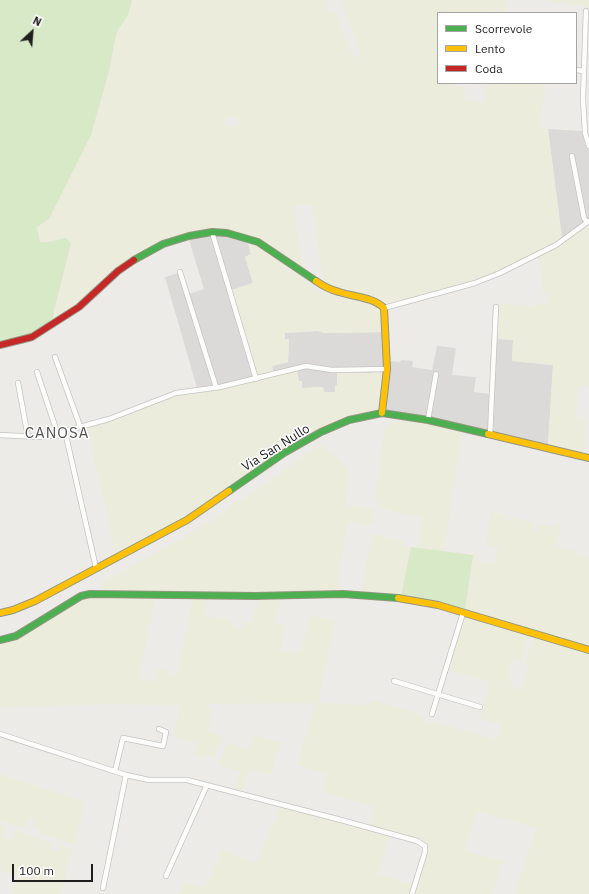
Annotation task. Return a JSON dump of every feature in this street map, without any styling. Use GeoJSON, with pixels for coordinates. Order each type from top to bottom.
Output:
{"type":"FeatureCollection","features":[{"type":"Feature","properties":{"kind":"street"},"geometry":{"type":"LineString","coordinates":[[586,11],[584,119],[585,134],[589,146]]}},
{"type":"Feature","properties":{"kind":"street"},"geometry":{"type":"LineString","coordinates":[[577,70],[584,71]]}},
{"type":"Feature","properties":{"kind":"street"},"geometry":{"type":"LineString","coordinates":[[384,308],[475,283],[500,273],[556,245],[588,222],[584,218],[572,156]]}},
{"type":"Feature","properties":{"kind":"street"},"geometry":{"type":"LineString","coordinates":[[212,232],[256,379]]}},
{"type":"Feature","properties":{"kind":"street"},"geometry":{"type":"LineString","coordinates":[[0,344],[23,340],[37,334],[79,307],[118,270],[163,244],[188,236],[212,232],[227,233],[258,242],[323,286],[338,292],[378,302],[384,308],[387,369],[382,413]]}},
{"type":"Feature","properties":{"kind":"street"},"geometry":{"type":"LineString","coordinates":[[180,272],[216,387]]}},
{"type":"Feature","properties":{"kind":"street"},"geometry":{"type":"LineString","coordinates":[[490,435],[496,307]]}},
{"type":"Feature","properties":{"kind":"street"},"geometry":{"type":"LineString","coordinates":[[55,357],[80,426]]}},
{"type":"Feature","properties":{"kind":"street"},"geometry":{"type":"LineString","coordinates":[[58,435],[65,431],[109,418],[176,393],[220,387],[306,366],[332,370],[387,369]]}},
{"type":"Feature","properties":{"kind":"street"},"geometry":{"type":"LineString","coordinates":[[37,372],[58,435]]}},
{"type":"Feature","properties":{"kind":"street"},"geometry":{"type":"LineString","coordinates":[[428,420],[436,374]]}},
{"type":"Feature","properties":{"kind":"street"},"geometry":{"type":"LineString","coordinates":[[18,383],[28,437]]}},
{"type":"Feature","properties":{"kind":"street","name":"Via San Nullo"},"geometry":{"type":"LineString","coordinates":[[0,613],[13,610],[35,601],[187,520],[284,453],[321,432],[349,420],[382,413],[428,420],[589,458]]}},
{"type":"Feature","properties":{"kind":"street"},"geometry":{"type":"LineString","coordinates":[[0,435],[46,437],[64,435],[67,438],[96,568]]}},
{"type":"Feature","properties":{"kind":"street"},"geometry":{"type":"LineString","coordinates":[[0,640],[16,636],[81,596],[90,594],[279,596],[367,594],[410,599],[442,606],[512,627],[548,640],[589,650]]}},
{"type":"Feature","properties":{"kind":"street"},"geometry":{"type":"LineString","coordinates":[[432,714],[463,613]]}},
{"type":"Feature","properties":{"kind":"street"},"geometry":{"type":"LineString","coordinates":[[394,681],[480,707]]}},
{"type":"Feature","properties":{"kind":"street"},"geometry":{"type":"LineString","coordinates":[[115,771],[123,738],[163,746],[166,732],[159,729]]}},
{"type":"Feature","properties":{"kind":"street"},"geometry":{"type":"LineString","coordinates":[[0,734],[126,775],[149,780],[187,780],[347,821],[421,843],[425,846],[425,852],[412,894]]}},
{"type":"Feature","properties":{"kind":"street"},"geometry":{"type":"LineString","coordinates":[[103,888],[126,775]]}},
{"type":"Feature","properties":{"kind":"street"},"geometry":{"type":"LineString","coordinates":[[166,876],[207,785]]}},
{"type":"Feature","properties":{"kind":"shaded area"},"geometry":{"type":"Polygon","coordinates":[[[548,129],[582,131],[585,145],[589,151],[589,219],[562,238],[548,129]]]}},
{"type":"Feature","properties":{"kind":"shaded area"},"geometry":{"type":"Polygon","coordinates":[[[211,234],[248,243],[251,254],[245,257],[253,283],[232,290],[258,375],[233,383],[197,388],[165,277],[182,272],[189,294],[204,289],[189,240],[211,234]]]}},
{"type":"Feature","properties":{"kind":"shaded area"},"geometry":{"type":"Polygon","coordinates":[[[318,331],[324,333],[384,332],[384,373],[374,372],[337,385],[335,393],[324,392],[323,387],[302,388],[299,381],[274,376],[272,366],[288,362],[289,339],[285,339],[285,333],[318,331]]]}},
{"type":"Feature","properties":{"kind":"shaded area"},"geometry":{"type":"Polygon","coordinates":[[[492,339],[513,340],[512,361],[553,365],[548,445],[425,416],[387,410],[389,361],[413,361],[412,367],[432,370],[437,346],[456,348],[452,375],[476,377],[474,392],[490,394],[492,339]]]}},
{"type":"Feature","properties":{"kind":"green space"},"geometry":{"type":"Polygon","coordinates":[[[0,0],[132,0],[128,15],[116,35],[109,71],[91,135],[49,219],[37,227],[40,242],[66,238],[71,243],[54,310],[53,321],[29,335],[0,342],[0,0]]]}},
{"type":"Feature","properties":{"kind":"green space"},"geometry":{"type":"Polygon","coordinates":[[[132,0],[327,0],[326,13],[333,12],[337,14],[351,52],[356,57],[360,57],[360,52],[341,0],[508,0],[507,12],[437,12],[437,84],[456,84],[465,87],[464,100],[484,102],[486,84],[546,84],[540,126],[548,129],[562,238],[492,274],[467,283],[390,303],[378,298],[335,288],[323,282],[312,205],[294,206],[303,270],[259,239],[222,230],[202,229],[180,235],[149,248],[121,266],[53,321],[66,238],[40,242],[37,227],[49,219],[109,71],[116,35],[128,15],[132,0]],[[237,116],[225,119],[226,127],[239,126],[237,116]]]}},
{"type":"Feature","properties":{"kind":"green space"},"geometry":{"type":"Polygon","coordinates":[[[545,0],[589,0],[589,7],[545,0]]]}},
{"type":"Feature","properties":{"kind":"green space"},"geometry":{"type":"Polygon","coordinates":[[[589,226],[589,386],[578,386],[576,419],[586,420],[583,454],[548,445],[553,365],[512,361],[513,340],[496,338],[497,304],[537,306],[537,304],[548,304],[548,294],[543,293],[541,265],[538,258],[589,226]]]}},
{"type":"Feature","properties":{"kind":"green space"},"geometry":{"type":"Polygon","coordinates":[[[248,243],[258,246],[313,287],[328,295],[381,308],[384,332],[324,333],[318,331],[285,333],[285,339],[289,339],[288,362],[272,366],[273,373],[258,375],[232,290],[253,283],[245,257],[251,254],[248,243]]]}},
{"type":"Feature","properties":{"kind":"green space"},"geometry":{"type":"Polygon","coordinates":[[[297,370],[299,381],[302,381],[302,388],[323,387],[324,392],[335,392],[335,385],[337,385],[337,372],[384,373],[382,410],[322,428],[303,438],[278,453],[190,515],[116,554],[87,428],[103,422],[114,421],[175,395],[297,370]]]}},
{"type":"Feature","properties":{"kind":"green space"},"geometry":{"type":"Polygon","coordinates":[[[415,421],[463,432],[444,551],[418,548],[422,517],[386,510],[380,506],[376,498],[376,488],[385,428],[389,424],[415,421]]]}},
{"type":"Feature","properties":{"kind":"green space"},"geometry":{"type":"Polygon","coordinates":[[[322,446],[334,455],[349,471],[346,505],[373,509],[374,520],[369,525],[348,522],[337,591],[301,593],[290,592],[289,590],[284,590],[283,592],[146,592],[105,591],[102,589],[102,583],[182,538],[205,523],[212,521],[224,513],[235,501],[242,500],[277,476],[305,454],[322,446]]]}},
{"type":"Feature","properties":{"kind":"green space"},"geometry":{"type":"Polygon","coordinates":[[[490,512],[506,515],[506,520],[513,521],[513,518],[533,522],[532,531],[537,533],[539,524],[554,527],[555,523],[561,524],[557,547],[572,550],[582,556],[589,556],[589,648],[545,637],[505,622],[465,611],[473,553],[478,554],[479,562],[495,564],[498,547],[486,545],[490,512]]]}},
{"type":"Feature","properties":{"kind":"green space"},"geometry":{"type":"Polygon","coordinates":[[[372,534],[404,541],[403,546],[411,548],[401,596],[361,592],[372,534]]]}},
{"type":"Feature","properties":{"kind":"green space"},"geometry":{"type":"Polygon","coordinates":[[[411,547],[473,555],[465,611],[401,596],[411,547]]]}},
{"type":"Feature","properties":{"kind":"green space"},"geometry":{"type":"Polygon","coordinates":[[[83,597],[156,597],[139,678],[155,682],[158,669],[171,672],[171,676],[176,677],[193,599],[207,597],[206,617],[227,619],[233,626],[240,630],[246,621],[249,623],[252,621],[259,598],[281,598],[276,624],[286,625],[280,651],[301,652],[310,615],[336,621],[318,703],[364,705],[376,701],[418,714],[424,719],[423,721],[428,724],[429,720],[496,740],[501,724],[480,718],[490,682],[449,670],[448,668],[466,616],[529,636],[521,661],[512,660],[509,673],[512,683],[511,687],[520,690],[529,666],[524,664],[534,637],[589,652],[589,894],[514,894],[537,828],[477,811],[465,851],[504,861],[492,894],[415,894],[429,847],[428,844],[425,841],[369,825],[374,807],[322,791],[327,773],[297,765],[315,703],[208,704],[207,708],[211,708],[210,713],[212,717],[208,731],[224,736],[221,745],[218,745],[214,757],[207,756],[206,758],[194,755],[197,743],[174,736],[179,705],[107,704],[0,707],[0,640],[13,637],[83,597]]]}},
{"type":"Feature","properties":{"kind":"green space"},"geometry":{"type":"Polygon","coordinates":[[[254,735],[281,743],[271,775],[250,769],[242,792],[235,790],[241,771],[219,765],[227,743],[249,749],[254,735]]]}},
{"type":"Feature","properties":{"kind":"green space"},"geometry":{"type":"Polygon","coordinates":[[[0,774],[86,802],[74,845],[40,833],[41,829],[34,827],[35,819],[28,817],[25,828],[0,821],[0,774]]]}},
{"type":"Feature","properties":{"kind":"green space"},"geometry":{"type":"Polygon","coordinates":[[[280,807],[390,835],[379,874],[414,885],[412,894],[177,894],[184,883],[205,888],[222,850],[256,863],[280,807]]]}},
{"type":"Feature","properties":{"kind":"green space"},"geometry":{"type":"Polygon","coordinates":[[[0,825],[6,827],[3,837],[12,840],[16,830],[52,843],[50,849],[58,852],[60,845],[73,849],[61,893],[64,894],[11,894],[19,877],[0,870],[0,825]]]}},
{"type":"Feature","properties":{"kind":"traffic: fast"},"geometry":{"type":"LineString","coordinates":[[134,260],[163,244],[189,236],[212,232],[227,233],[258,242],[316,281]]}},
{"type":"Feature","properties":{"kind":"traffic: fast"},"geometry":{"type":"LineString","coordinates":[[229,491],[284,453],[321,432],[349,420],[382,413],[428,420],[488,434]]}},
{"type":"Feature","properties":{"kind":"traffic: fast"},"geometry":{"type":"LineString","coordinates":[[0,640],[16,636],[81,596],[90,594],[255,596],[343,594],[398,598]]}},
{"type":"Feature","properties":{"kind":"traffic: slow"},"geometry":{"type":"LineString","coordinates":[[316,281],[333,290],[380,304],[384,308],[387,369],[382,413]]}},
{"type":"Feature","properties":{"kind":"traffic: slow"},"geometry":{"type":"LineString","coordinates":[[488,434],[589,458]]}},
{"type":"Feature","properties":{"kind":"traffic: slow"},"geometry":{"type":"LineString","coordinates":[[0,613],[13,610],[35,601],[187,520],[229,491]]}},
{"type":"Feature","properties":{"kind":"traffic: slow"},"geometry":{"type":"LineString","coordinates":[[398,598],[438,605],[589,650]]}},
{"type":"Feature","properties":{"kind":"traffic: jam"},"geometry":{"type":"LineString","coordinates":[[0,345],[32,337],[79,307],[118,271],[134,260]]}},
{"type":"Feature","properties":{"kind":"district","name":"CANOSA"},"geometry":{"type":"Point","coordinates":[57,434]}}]}
